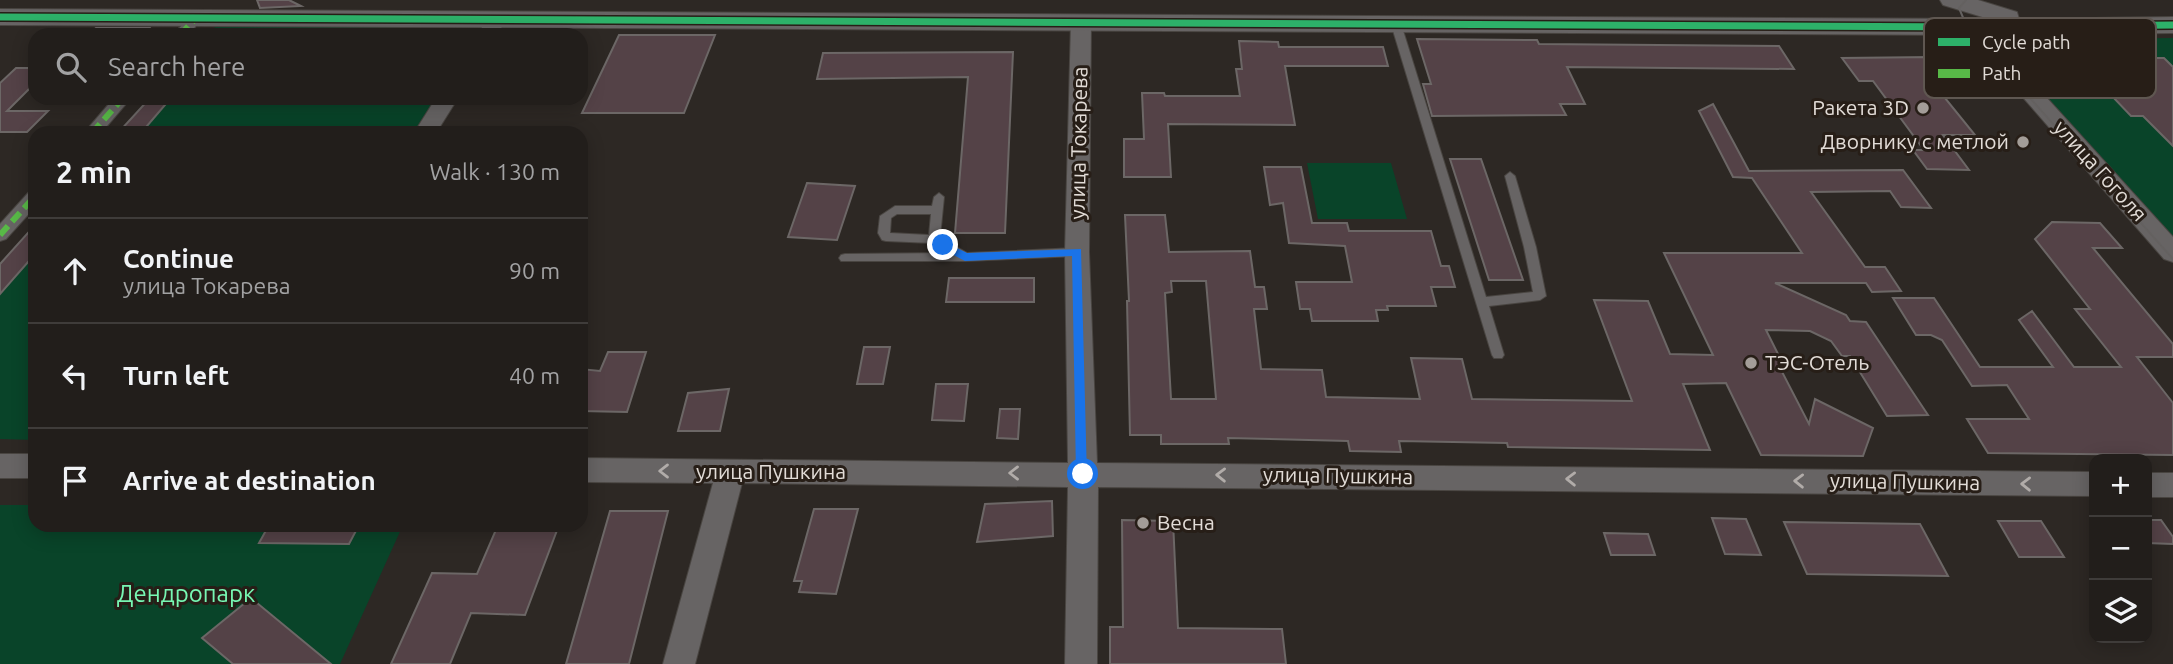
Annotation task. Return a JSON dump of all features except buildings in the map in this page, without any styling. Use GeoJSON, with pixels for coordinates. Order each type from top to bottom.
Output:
{"type":"FeatureCollection","features":[{"type":"Feature","properties":{"kind":"street"},"geometry":{"type":"LineString","coordinates":[[1944,0],[1963,18]]}},
{"type":"Feature","properties":{"kind":"street"},"geometry":{"type":"LineString","coordinates":[[1952,0],[2011,18]]}},
{"type":"Feature","properties":{"kind":"street"},"geometry":{"type":"LineString","coordinates":[[0,17],[201,18],[491,27],[1082,11],[1396,24],[1924,27]]}},
{"type":"Feature","properties":{"kind":"street","name":"улица Токарева"},"geometry":{"type":"LineString","coordinates":[[1081,664],[1083,474],[1077,252],[1082,11]]}},
{"type":"Feature","properties":{"kind":"street","name":"улица Гоголя"},"geometry":{"type":"LineString","coordinates":[[2035,98],[2173,253]]}},
{"type":"Feature","properties":{"kind":"street"},"geometry":{"type":"LineString","coordinates":[[98,126],[118,105]]}},
{"type":"Feature","properties":{"kind":"street"},"geometry":{"type":"LineString","coordinates":[[429,126],[443,105]]}},
{"type":"Feature","properties":{"kind":"street"},"geometry":{"type":"LineString","coordinates":[[0,235],[28,204]]}},
{"type":"Feature","properties":{"kind":"street"},"geometry":{"type":"LineString","coordinates":[[0,466],[28,466]]}},
{"type":"Feature","properties":{"kind":"street","name":"улица Пушкина"},"geometry":{"type":"LineString","coordinates":[[588,470],[2089,484]]}},
{"type":"Feature","properties":{"kind":"street"},"geometry":{"type":"LineString","coordinates":[[679,664],[731,471]]}},
{"type":"Feature","properties":{"kind":"street"},"geometry":{"type":"LineString","coordinates":[[2152,485],[2173,485]]}},
{"type":"Feature","properties":{"kind":"lane"},"geometry":{"type":"LineString","coordinates":[[1396,24],[1498,355]]}},
{"type":"Feature","properties":{"kind":"lane"},"geometry":{"type":"LineString","coordinates":[[1482,302],[1540,296],[1530,247],[1510,176]]}},
{"type":"Feature","properties":{"kind":"lane"},"geometry":{"type":"LineString","coordinates":[[934,239],[938,204],[895,210],[887,216],[884,233],[886,237],[934,239],[965,257]]}},
{"type":"Feature","properties":{"kind":"lane"},"geometry":{"type":"LineString","coordinates":[[845,258],[965,257],[1077,252]]}},
{"type":"Feature","properties":{"kind":"green space"},"geometry":{"type":"Polygon","coordinates":[[[216,26],[481,27],[480,28],[214,28],[216,26]]]}},
{"type":"Feature","properties":{"kind":"green space"},"geometry":{"type":"Polygon","coordinates":[[[2156,38],[2173,38],[2173,240],[2045,98],[2156,98],[2156,38]]]}},
{"type":"Feature","properties":{"kind":"green space"},"geometry":{"type":"Polygon","coordinates":[[[147,105],[431,105],[418,126],[128,126],[147,105]]]}},
{"type":"Feature","properties":{"kind":"green space"},"geometry":{"type":"Polygon","coordinates":[[[1307,163],[1391,163],[1407,219],[1318,219],[1307,163]]]}},
{"type":"Feature","properties":{"kind":"green space"},"geometry":{"type":"Polygon","coordinates":[[[28,240],[28,440],[0,439],[0,272],[28,240]]]}},
{"type":"Feature","properties":{"kind":"green space","name":"Дендропарк"},"geometry":{"type":"Polygon","coordinates":[[[0,505],[28,505],[28,532],[400,532],[340,664],[0,664],[0,505]]]}},
{"type":"Feature","properties":{"kind":"tram line"},"geometry":{"type":"LineString","coordinates":[[1963,18],[1959,8],[1966,0]]}},
{"type":"Feature","properties":{"kind":"tram line"},"geometry":{"type":"LineString","coordinates":[[2030,98],[2173,259]]}},
{"type":"Feature","properties":{"kind":"marked path"},"geometry":{"type":"LineString","coordinates":[[187,28],[196,18]]}},
{"type":"Feature","properties":{"kind":"marked path"},"geometry":{"type":"LineString","coordinates":[[98,126],[117,105]]}},
{"type":"Feature","properties":{"kind":"marked path"},"geometry":{"type":"LineString","coordinates":[[0,235],[28,204]]}},
{"type":"Feature","properties":{"kind":"cycle path"},"geometry":{"type":"LineString","coordinates":[[0,17],[1924,27]]}},
{"type":"Feature","properties":{"kind":"cycle path"},"geometry":{"type":"LineString","coordinates":[[2156,25],[2173,25]]}},
{"type":"Feature","properties":{"kind":"place","name":"Ракета 3D"},"geometry":{"type":"Point","coordinates":[1923,108]}},
{"type":"Feature","properties":{"kind":"place","name":"Дворнику с метлой"},"geometry":{"type":"Point","coordinates":[2023,142]}},
{"type":"Feature","properties":{"kind":"place","name":"ТЭС-Отель"},"geometry":{"type":"Point","coordinates":[1751,363]}},
{"type":"Feature","properties":{"kind":"place","name":"Весна"},"geometry":{"type":"Point","coordinates":[1143,523]}},
{"type":"Feature","properties":{"kind":"route"},"geometry":{"type":"LineString","coordinates":[[943,245],[965,257],[1077,252],[1083,474]]}}]}
